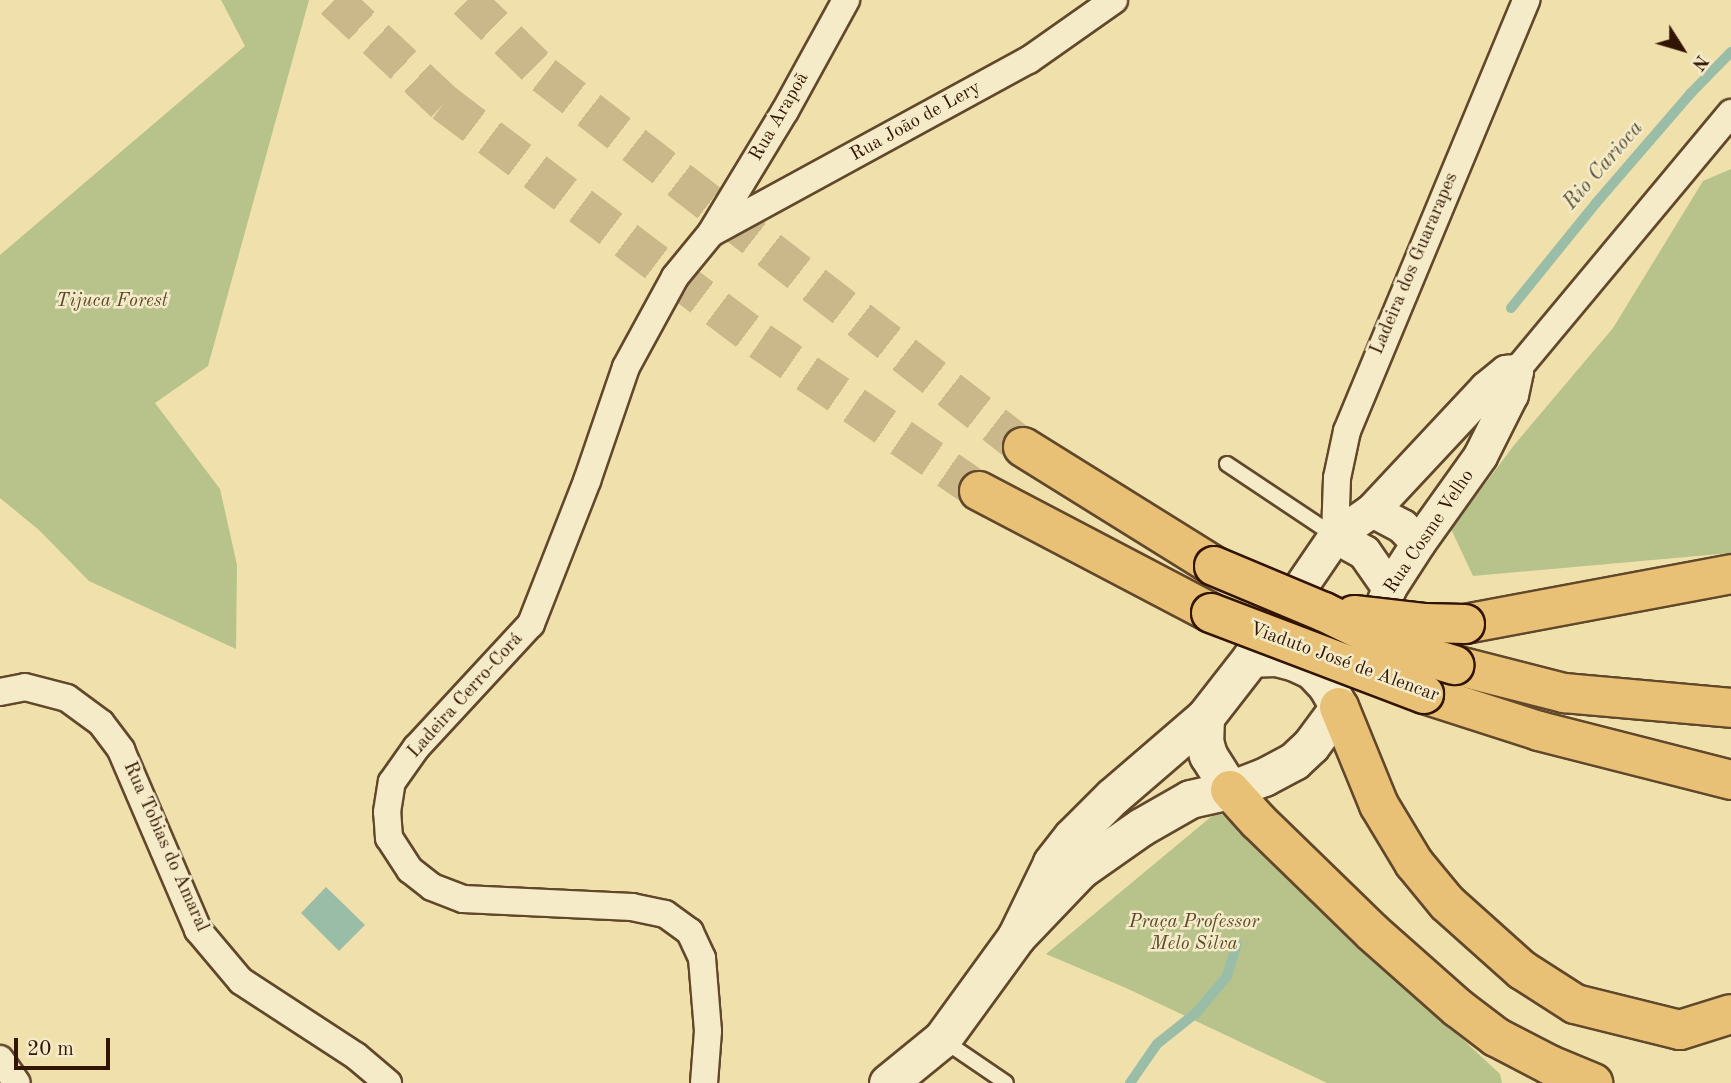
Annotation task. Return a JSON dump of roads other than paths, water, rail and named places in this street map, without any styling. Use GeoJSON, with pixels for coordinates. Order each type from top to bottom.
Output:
{"type":"FeatureCollection","features":[{"type":"Feature","properties":{"kind":"highway","name":"Viaduto José de Alencar"},"geometry":{"type":"LineString","coordinates":[[1023,447],[1214,566],[1324,612],[1398,648],[1564,693],[1731,708]]}},
{"type":"Feature","properties":{"kind":"highway","name":"Viaduto José de Alencar"},"geometry":{"type":"LineString","coordinates":[[979,491],[1211,613],[1424,694],[1612,751],[1731,780]]}},
{"type":"Feature","properties":{"kind":"highway"},"geometry":{"type":"LineString","coordinates":[[1324,612],[1424,624],[1465,624],[1731,574]]}},
{"type":"Feature","properties":{"kind":"highway"},"geometry":{"type":"LineString","coordinates":[[1339,707],[1379,805],[1414,863],[1447,903],[1522,971],[1575,1004],[1680,1030],[1731,1014]]}},
{"type":"Feature","properties":{"kind":"highway"},"geometry":{"type":"LineString","coordinates":[[1612,751],[1731,801]]}},
{"type":"Feature","properties":{"kind":"highway"},"geometry":{"type":"LineString","coordinates":[[1230,790],[1258,821],[1372,932],[1458,1008],[1496,1037],[1550,1065],[1593,1083]]}},
{"type":"Feature","properties":{"kind":"main road"},"geometry":{"type":"LineString","coordinates":[[1251,658],[1276,657],[1312,670],[1327,686],[1339,707]]}},
{"type":"Feature","properties":{"kind":"main road","name":"Rua Cosme Velho"},"geometry":{"type":"LineString","coordinates":[[1016,937],[1052,863],[1072,837],[1113,796],[1205,717],[1251,658]]}},
{"type":"Feature","properties":{"kind":"main road","name":"Rua Cosme Velho"},"geometry":{"type":"LineString","coordinates":[[888,1083],[942,1039],[1016,937],[1081,869],[1141,827],[1190,799],[1230,790],[1294,761],[1326,728],[1339,707]]}},
{"type":"Feature","properties":{"kind":"main road"},"geometry":{"type":"LineString","coordinates":[[1205,717],[1208,755],[1230,790]]}},
{"type":"Feature","properties":{"kind":"street","name":"Rua Arapoã"},"geometry":{"type":"LineString","coordinates":[[711,233],[785,111],[846,0]]}},
{"type":"Feature","properties":{"kind":"street","name":"Rua João de Lery"},"geometry":{"type":"LineString","coordinates":[[711,233],[1029,60],[1114,0]]}},
{"type":"Feature","properties":{"kind":"street","name":"Ladeira dos Guararapes"},"geometry":{"type":"LineString","coordinates":[[1335,536],[1337,478],[1347,431],[1526,0]]}},
{"type":"Feature","properties":{"kind":"street","name":"Rua Cosme Velho"},"geometry":{"type":"LineString","coordinates":[[1339,707],[1389,588],[1480,456],[1511,394],[1516,371],[1731,113]]}},
{"type":"Feature","properties":{"kind":"street","name":"Ladeira Cerro-Corá"},"geometry":{"type":"LineString","coordinates":[[704,1083],[708,1031],[702,958],[690,932],[665,914],[632,906],[463,899],[432,887],[410,870],[390,838],[387,811],[392,782],[416,748],[531,624],[587,481],[626,367],[675,277],[711,233]]}},
{"type":"Feature","properties":{"kind":"street","name":"Rua Cosme Velho"},"geometry":{"type":"LineString","coordinates":[[1251,658],[1335,536],[1372,510],[1486,388],[1506,372],[1516,371]]}},
{"type":"Feature","properties":{"kind":"street"},"geometry":{"type":"LineString","coordinates":[[1372,510],[1402,526],[1418,543]]}},
{"type":"Feature","properties":{"kind":"street"},"geometry":{"type":"LineString","coordinates":[[1335,536],[1364,552],[1389,588]]}},
{"type":"Feature","properties":{"kind":"street","name":"Rua Tobias do Amaral"},"geometry":{"type":"LineString","coordinates":[[0,692],[24,687],[67,698],[101,723],[121,750],[198,930],[241,981],[356,1056],[388,1083]]}},
{"type":"Feature","properties":{"kind":"street"},"geometry":{"type":"LineString","coordinates":[[0,1059],[17,1083]]}},
{"type":"Feature","properties":{"kind":"lane"},"geometry":{"type":"LineString","coordinates":[[1227,464],[1335,536]]}},
{"type":"Feature","properties":{"kind":"lane"},"geometry":{"type":"LineString","coordinates":[[942,1039],[1006,1083]]}},
{"type":"Feature","properties":{"kind":"waterway","name":"Rio Carioca"},"geometry":{"type":"LineString","coordinates":[[1511,308],[1596,203],[1690,94],[1731,52]]}},
{"type":"Feature","properties":{"kind":"waterway","name":"Rio Carioca"},"geometry":{"type":"LineString","coordinates":[[1130,1083],[1157,1044],[1196,1013],[1227,976],[1237,944]]}},
{"type":"Feature","properties":{"kind":"tunnel"},"geometry":{"type":"LineString","coordinates":[[334,0],[444,103],[760,341],[979,491]]}},
{"type":"Feature","properties":{"kind":"tunnel"},"geometry":{"type":"LineString","coordinates":[[467,0],[544,75],[1023,447]]}},
{"type":"Feature","properties":{"kind":"park label","name":"Tijuca Forest"},"geometry":{"type":"Point","coordinates":[112,302]}},
{"type":"Feature","properties":{"kind":"park label","name":"Praça Professor Melo Silva"},"geometry":{"type":"Point","coordinates":[1194,934]}}]}
